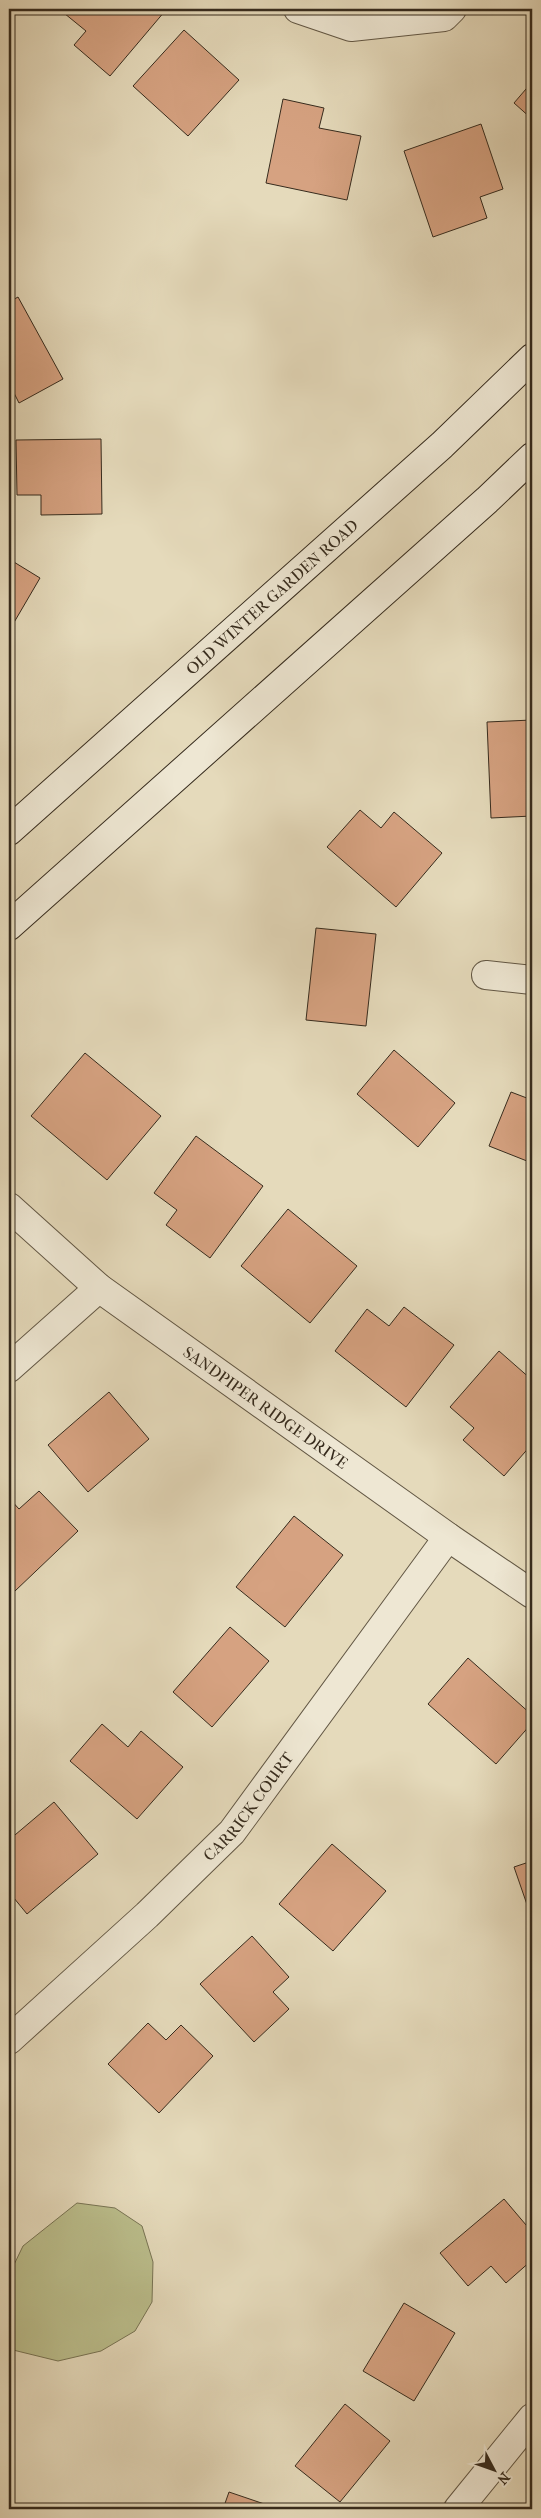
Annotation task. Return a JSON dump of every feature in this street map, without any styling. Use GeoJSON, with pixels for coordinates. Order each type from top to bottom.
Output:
{"type":"FeatureCollection","features":[{"type":"Feature","properties":{"kind":"street"},"geometry":{"type":"LineString","coordinates":[[298,9],[351,27],[444,17],[452,9]]}},
{"type":"Feature","properties":{"kind":"street","name":"OLD WINTER GARDEN ROAD"},"geometry":{"type":"LineString","coordinates":[[9,831],[442,445],[532,358]]}},
{"type":"Feature","properties":{"kind":"street"},"geometry":{"type":"LineString","coordinates":[[9,926],[472,513],[532,457]]}},
{"type":"Feature","properties":{"kind":"street"},"geometry":{"type":"LineString","coordinates":[[486,975],[532,980]]}},
{"type":"Feature","properties":{"kind":"street","name":"SANDPIPER RIDGE DRIVE"},"geometry":{"type":"LineString","coordinates":[[9,1207],[99,1288],[448,1537],[532,1594]]}},
{"type":"Feature","properties":{"kind":"street"},"geometry":{"type":"LineString","coordinates":[[9,1368],[99,1288]]}},
{"type":"Feature","properties":{"kind":"street","name":"CARRICK COURT"},"geometry":{"type":"LineString","coordinates":[[9,2040],[147,1915],[232,1832],[448,1537]]}},
{"type":"Feature","properties":{"kind":"street"},"geometry":{"type":"LineString","coordinates":[[458,2509],[532,2418]]}},
{"type":"Feature","properties":{"kind":"green space"},"geometry":{"type":"Polygon","coordinates":[[[77,2203],[115,2208],[142,2226],[153,2262],[152,2302],[135,2331],[101,2351],[58,2361],[9,2349],[9,2275],[23,2246],[77,2203]]]}},
{"type":"Feature","properties":{"kind":"building"},"geometry":{"type":"Polygon","coordinates":[[[59,9],[162,9],[165,11],[110,76],[74,45],[86,31],[59,9]]]}},
{"type":"Feature","properties":{"kind":"building"},"geometry":{"type":"Polygon","coordinates":[[[184,30],[239,80],[188,136],[133,86],[184,30]]]}},
{"type":"Feature","properties":{"kind":"building"},"geometry":{"type":"Polygon","coordinates":[[[532,82],[532,119],[514,103],[532,82]]]}},
{"type":"Feature","properties":{"kind":"building"},"geometry":{"type":"Polygon","coordinates":[[[283,99],[324,108],[319,128],[361,136],[347,200],[266,183],[283,99]]]}},
{"type":"Feature","properties":{"kind":"building"},"geometry":{"type":"Polygon","coordinates":[[[481,124],[503,189],[480,197],[487,218],[433,237],[404,151],[481,124]]]}},
{"type":"Feature","properties":{"kind":"building"},"geometry":{"type":"Polygon","coordinates":[[[18,297],[63,379],[19,403],[9,383],[9,302],[18,297]]]}},
{"type":"Feature","properties":{"kind":"building"},"geometry":{"type":"Polygon","coordinates":[[[101,439],[102,514],[41,515],[41,495],[17,495],[16,440],[101,439]]]}},
{"type":"Feature","properties":{"kind":"building"},"geometry":{"type":"Polygon","coordinates":[[[9,559],[40,578],[9,631],[9,559]]]}},
{"type":"Feature","properties":{"kind":"building"},"geometry":{"type":"Polygon","coordinates":[[[532,720],[532,816],[491,818],[487,722],[532,720]]]}},
{"type":"Feature","properties":{"kind":"building"},"geometry":{"type":"Polygon","coordinates":[[[360,810],[381,828],[394,812],[442,853],[396,907],[327,847],[360,810]]]}},
{"type":"Feature","properties":{"kind":"building"},"geometry":{"type":"Polygon","coordinates":[[[316,928],[376,934],[366,1026],[306,1020],[316,928]]]}},
{"type":"Feature","properties":{"kind":"building"},"geometry":{"type":"Polygon","coordinates":[[[394,1050],[455,1103],[418,1147],[357,1094],[394,1050]]]}},
{"type":"Feature","properties":{"kind":"building"},"geometry":{"type":"Polygon","coordinates":[[[85,1053],[161,1116],[107,1180],[31,1116],[85,1053]]]}},
{"type":"Feature","properties":{"kind":"building"},"geometry":{"type":"Polygon","coordinates":[[[511,1092],[532,1100],[532,1163],[489,1146],[511,1092]]]}},
{"type":"Feature","properties":{"kind":"building"},"geometry":{"type":"Polygon","coordinates":[[[196,1136],[263,1186],[210,1258],[166,1225],[177,1210],[154,1193],[196,1136]]]}},
{"type":"Feature","properties":{"kind":"building"},"geometry":{"type":"Polygon","coordinates":[[[288,1209],[357,1266],[310,1323],[241,1266],[288,1209]]]}},
{"type":"Feature","properties":{"kind":"building"},"geometry":{"type":"Polygon","coordinates":[[[404,1307],[454,1345],[406,1407],[335,1351],[367,1309],[389,1326],[404,1307]]]}},
{"type":"Feature","properties":{"kind":"building"},"geometry":{"type":"Polygon","coordinates":[[[499,1351],[532,1380],[532,1405],[528,1409],[532,1413],[532,1444],[504,1476],[463,1440],[474,1428],[450,1407],[499,1351]]]}},
{"type":"Feature","properties":{"kind":"building"},"geometry":{"type":"Polygon","coordinates":[[[109,1392],[149,1439],[88,1492],[48,1445],[109,1392]]]}},
{"type":"Feature","properties":{"kind":"building"},"geometry":{"type":"Polygon","coordinates":[[[39,1491],[78,1531],[15,1591],[9,1584],[9,1498],[19,1509],[39,1491]]]}},
{"type":"Feature","properties":{"kind":"building"},"geometry":{"type":"Polygon","coordinates":[[[294,1516],[343,1555],[285,1627],[236,1587],[294,1516]]]}},
{"type":"Feature","properties":{"kind":"building"},"geometry":{"type":"Polygon","coordinates":[[[230,1627],[269,1661],[212,1727],[173,1692],[230,1627]]]}},
{"type":"Feature","properties":{"kind":"building"},"geometry":{"type":"Polygon","coordinates":[[[468,1658],[532,1715],[532,1723],[496,1764],[428,1704],[468,1658]]]}},
{"type":"Feature","properties":{"kind":"building"},"geometry":{"type":"Polygon","coordinates":[[[102,1724],[128,1747],[141,1731],[183,1767],[137,1819],[70,1761],[102,1724]]]}},
{"type":"Feature","properties":{"kind":"building"},"geometry":{"type":"Polygon","coordinates":[[[54,1802],[98,1854],[27,1914],[9,1892],[9,1840],[54,1802]]]}},
{"type":"Feature","properties":{"kind":"building"},"geometry":{"type":"Polygon","coordinates":[[[332,1844],[386,1891],[333,1951],[279,1904],[332,1844]]]}},
{"type":"Feature","properties":{"kind":"building"},"geometry":{"type":"Polygon","coordinates":[[[532,1861],[532,1919],[514,1867],[532,1861]]]}},
{"type":"Feature","properties":{"kind":"building"},"geometry":{"type":"Polygon","coordinates":[[[252,1936],[289,1977],[273,1992],[289,2009],[254,2042],[200,1984],[252,1936]]]}},
{"type":"Feature","properties":{"kind":"building"},"geometry":{"type":"Polygon","coordinates":[[[148,2023],[166,2040],[181,2025],[213,2056],[159,2113],[108,2064],[148,2023]]]}},
{"type":"Feature","properties":{"kind":"building"},"geometry":{"type":"Polygon","coordinates":[[[504,2199],[532,2232],[532,2260],[506,2283],[491,2266],[468,2286],[440,2253],[504,2199]]]}},
{"type":"Feature","properties":{"kind":"building"},"geometry":{"type":"Polygon","coordinates":[[[404,2303],[455,2333],[414,2401],[363,2371],[404,2303]]]}},
{"type":"Feature","properties":{"kind":"building"},"geometry":{"type":"Polygon","coordinates":[[[345,2404],[390,2441],[340,2502],[295,2466],[345,2404]]]}},
{"type":"Feature","properties":{"kind":"building"},"geometry":{"type":"Polygon","coordinates":[[[229,2492],[279,2509],[223,2509],[229,2492]]]}}]}
